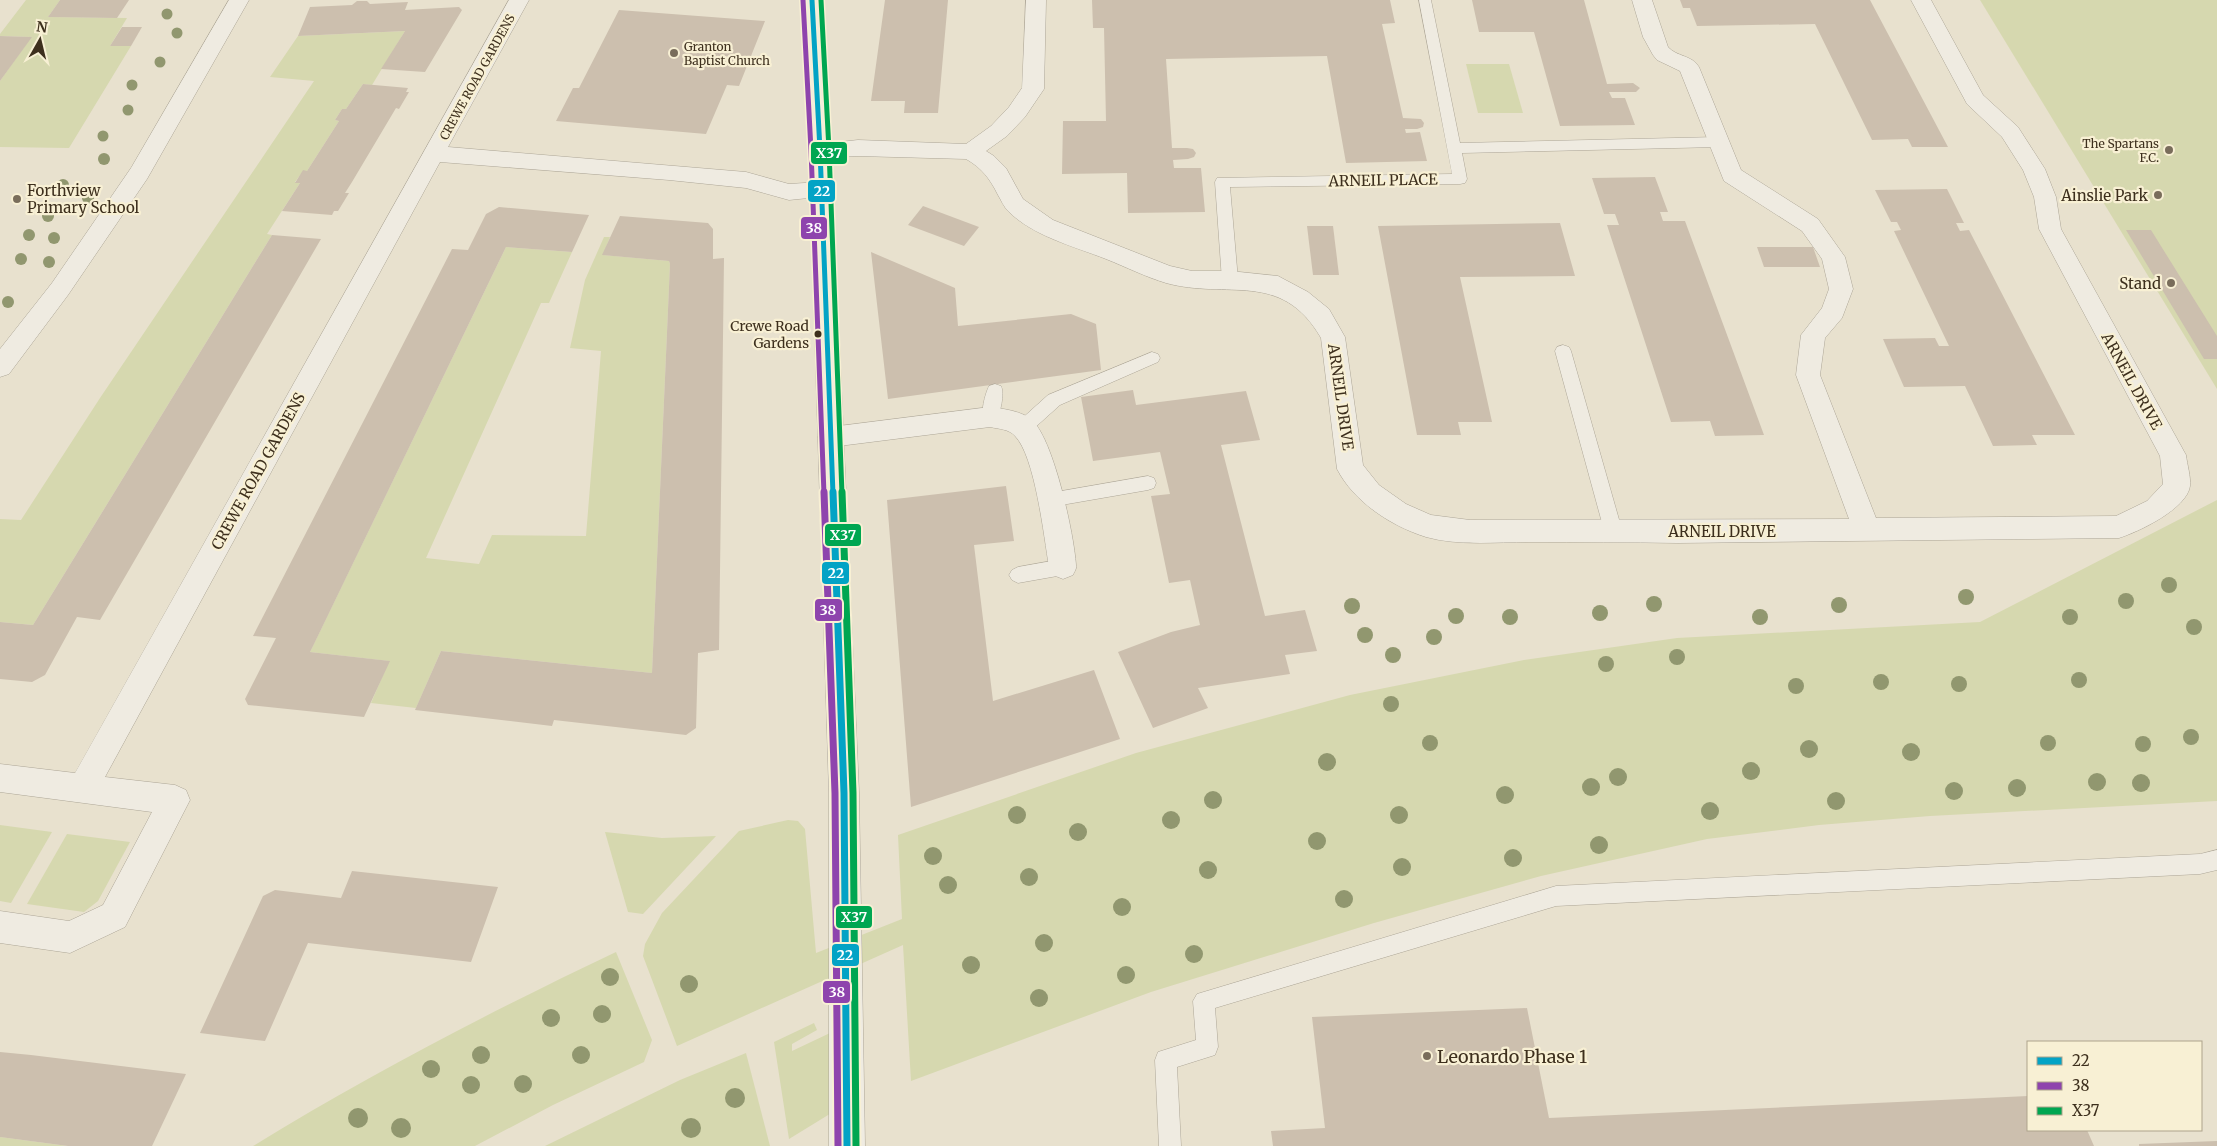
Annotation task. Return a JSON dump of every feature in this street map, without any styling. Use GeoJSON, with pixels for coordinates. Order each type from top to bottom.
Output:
{"type":"FeatureCollection","features":[{"type":"Feature","properties":{"kind":"street"},"geometry":{"type":"LineString","coordinates":[[0,367],[60,289],[140,173],[239,0]]}},
{"type":"Feature","properties":{"kind":"street","name":"CREWE ROAD GARDENS"},"geometry":{"type":"LineString","coordinates":[[82,788],[519,0]]}},
{"type":"Feature","properties":{"kind":"street"},"geometry":{"type":"LineString","coordinates":[[812,0],[820,150],[844,793],[847,1146]]}},
{"type":"Feature","properties":{"kind":"street"},"geometry":{"type":"LineString","coordinates":[[820,150],[858,148],[970,152],[999,131],[1017,112],[1034,89],[1036,0]]}},
{"type":"Feature","properties":{"kind":"street"},"geometry":{"type":"LineString","coordinates":[[1642,0],[1657,46],[1665,55],[1684,62],[1689,67],[1732,175],[1810,225],[1833,257],[1841,289],[1832,312],[1813,336],[1808,375],[1867,530]]}},
{"type":"Feature","properties":{"kind":"street","name":"ARNEIL DRIVE"},"geometry":{"type":"LineString","coordinates":[[970,152],[986,160],[998,174],[1016,205],[1045,226],[1166,274],[1192,280],[1230,280],[1278,285],[1300,298],[1320,315],[1333,337],[1350,469],[1370,493],[1397,512],[1428,526],[1470,531],[1612,530],[1678,532],[2119,527],[2156,509],[2177,487],[2173,455],[2050,229],[2045,197],[2034,169],[2010,132],[1975,99],[1921,0]]}},
{"type":"Feature","properties":{"kind":"street","name":"CREWE ROAD GARDENS"},"geometry":{"type":"LineString","coordinates":[[434,154],[669,172],[746,180],[789,192],[820,190]]}},
{"type":"Feature","properties":{"kind":"street"},"geometry":{"type":"LineString","coordinates":[[831,438],[990,417],[1008,420],[1024,427],[1034,441],[1050,500],[1062,567]]}},
{"type":"Feature","properties":{"kind":"street"},"geometry":{"type":"LineString","coordinates":[[0,778],[175,800],[114,916],[70,937],[0,927]]}},
{"type":"Feature","properties":{"kind":"lane","name":"ARNEIL PLACE"},"geometry":{"type":"LineString","coordinates":[[1230,280],[1222,182],[1460,179],[1425,0]]}},
{"type":"Feature","properties":{"kind":"lane"},"geometry":{"type":"LineString","coordinates":[[1455,148],[1718,142]]}},
{"type":"Feature","properties":{"kind":"lane"},"geometry":{"type":"LineString","coordinates":[[1563,351],[1612,530]]}},
{"type":"Feature","properties":{"kind":"lane"},"geometry":{"type":"LineString","coordinates":[[1024,427],[1054,400],[1152,358]]}},
{"type":"Feature","properties":{"kind":"lane"},"geometry":{"type":"LineString","coordinates":[[990,417],[995,390]]}},
{"type":"Feature","properties":{"kind":"lane"},"geometry":{"type":"LineString","coordinates":[[1050,500],[1148,483]]}},
{"type":"Feature","properties":{"kind":"lane"},"geometry":{"type":"LineString","coordinates":[[1018,574],[1062,567]]}},
{"type":"Feature","properties":{"kind":"lane"},"geometry":{"type":"LineString","coordinates":[[1170,1146],[1166,1060],[1208,1047],[1204,1001],[1556,896],[2200,864],[2217,860]]}},
{"type":"Feature","properties":{"kind":"green space"},"geometry":{"type":"Polygon","coordinates":[[[26,0],[60,0],[48,17],[127,18],[110,46],[131,46],[69,148],[0,147],[0,81],[31,37],[0,36],[0,34],[26,0]]]}},
{"type":"Feature","properties":{"kind":"green space","name":"Ainslie Park"},"geometry":{"type":"Polygon","coordinates":[[[1980,0],[2217,0],[2217,389],[1980,0]]]}},
{"type":"Feature","properties":{"kind":"green space"},"geometry":{"type":"Polygon","coordinates":[[[405,31],[372,85],[363,84],[346,109],[342,109],[335,120],[339,121],[307,171],[303,171],[295,182],[300,183],[267,234],[272,235],[33,625],[0,622],[0,519],[21,520],[100,398],[314,81],[270,77],[298,36],[405,31]]]}},
{"type":"Feature","properties":{"kind":"green space"},"geometry":{"type":"Polygon","coordinates":[[[1466,64],[1509,64],[1523,113],[1478,113],[1466,64]]]}},
{"type":"Feature","properties":{"kind":"green space"},"geometry":{"type":"Polygon","coordinates":[[[604,237],[610,237],[603,255],[669,261],[670,264],[652,673],[441,651],[416,708],[371,703],[389,661],[310,652],[506,247],[572,252],[549,303],[541,303],[426,558],[479,564],[492,535],[586,536],[601,351],[570,348],[585,280],[604,237]]]}},
{"type":"Feature","properties":{"kind":"green space"},"geometry":{"type":"Polygon","coordinates":[[[2217,500],[2217,801],[1930,816],[1819,825],[1707,839],[1541,876],[1374,923],[1151,992],[911,1081],[903,945],[677,1046],[643,956],[645,944],[662,913],[739,831],[788,820],[798,821],[805,829],[816,953],[902,919],[898,835],[1136,753],[1350,695],[1524,660],[1677,638],[1980,622],[2217,500]]]}},
{"type":"Feature","properties":{"kind":"green space"},"geometry":{"type":"Polygon","coordinates":[[[0,825],[52,832],[11,903],[0,901],[0,825]]]}},
{"type":"Feature","properties":{"kind":"green space"},"geometry":{"type":"Polygon","coordinates":[[[605,832],[662,838],[716,836],[643,914],[628,912],[605,832]]]}},
{"type":"Feature","properties":{"kind":"green space"},"geometry":{"type":"Polygon","coordinates":[[[67,834],[130,842],[98,901],[84,912],[27,904],[67,834]]]}},
{"type":"Feature","properties":{"kind":"green space"},"geometry":{"type":"Polygon","coordinates":[[[616,952],[652,1040],[644,1062],[553,1105],[475,1146],[253,1146],[297,1119],[432,1044],[616,952]]]}},
{"type":"Feature","properties":{"kind":"green space"},"geometry":{"type":"Polygon","coordinates":[[[814,1023],[817,1030],[792,1044],[792,1051],[830,1033],[833,1112],[789,1139],[774,1042],[814,1023]]]}},
{"type":"Feature","properties":{"kind":"green space"},"geometry":{"type":"Polygon","coordinates":[[[746,1053],[770,1146],[545,1146],[680,1080],[746,1053]]]}},
{"type":"Feature","properties":{"kind":"green space"},"geometry":{"type":"Polygon","coordinates":[[[0,1137],[68,1146],[0,1146],[0,1137]]]}},
{"type":"Feature","properties":{"kind":"building"},"geometry":{"type":"Polygon","coordinates":[[[60,0],[129,0],[117,18],[48,17],[60,0]]]}},
{"type":"Feature","properties":{"kind":"building"},"geometry":{"type":"Polygon","coordinates":[[[885,0],[948,0],[938,113],[904,113],[905,101],[871,101],[885,0]]]}},
{"type":"Feature","properties":{"kind":"building"},"geometry":{"type":"Polygon","coordinates":[[[1092,0],[1390,0],[1395,23],[1382,24],[1403,118],[1421,119],[1424,123],[1423,127],[1417,129],[1405,129],[1406,133],[1420,132],[1427,161],[1346,163],[1327,56],[1166,59],[1172,148],[1193,149],[1196,153],[1194,157],[1188,159],[1173,160],[1174,168],[1201,168],[1205,212],[1128,213],[1127,173],[1062,174],[1063,121],[1106,121],[1104,28],[1093,28],[1092,0]]]}},
{"type":"Feature","properties":{"kind":"building"},"geometry":{"type":"Polygon","coordinates":[[[1472,0],[1584,0],[1607,84],[1633,83],[1640,88],[1636,92],[1609,92],[1612,98],[1625,98],[1635,125],[1560,126],[1534,32],[1479,32],[1472,0]]]}},
{"type":"Feature","properties":{"kind":"building"},"geometry":{"type":"Polygon","coordinates":[[[1680,0],[1870,0],[1948,147],[1912,147],[1908,139],[1872,140],[1815,24],[1697,26],[1690,8],[1683,8],[1680,0]]]}},
{"type":"Feature","properties":{"kind":"building"},"geometry":{"type":"Polygon","coordinates":[[[357,1],[367,1],[370,4],[408,2],[405,10],[459,7],[462,10],[425,72],[381,69],[405,31],[298,36],[310,7],[352,5],[357,1]]]}},
{"type":"Feature","properties":{"kind":"building","name":"Granton Baptist Church"},"geometry":{"type":"Polygon","coordinates":[[[619,10],[765,21],[739,86],[727,85],[706,134],[556,121],[573,88],[579,88],[619,10]]]}},
{"type":"Feature","properties":{"kind":"building"},"geometry":{"type":"Polygon","coordinates":[[[122,27],[142,27],[131,46],[110,46],[122,27]]]}},
{"type":"Feature","properties":{"kind":"building"},"geometry":{"type":"Polygon","coordinates":[[[0,36],[32,37],[0,81],[0,36]]]}},
{"type":"Feature","properties":{"kind":"building"},"geometry":{"type":"Polygon","coordinates":[[[363,84],[408,88],[406,92],[409,92],[399,109],[396,108],[345,193],[349,193],[338,211],[334,211],[332,215],[282,211],[300,183],[295,183],[303,170],[307,171],[339,121],[335,120],[342,109],[346,109],[363,84]]]}},
{"type":"Feature","properties":{"kind":"building"},"geometry":{"type":"Polygon","coordinates":[[[1655,177],[1668,212],[1660,212],[1663,221],[1685,221],[1764,435],[1715,436],[1710,421],[1671,422],[1607,225],[1619,225],[1615,214],[1604,214],[1592,178],[1655,177]]]}},
{"type":"Feature","properties":{"kind":"building"},"geometry":{"type":"Polygon","coordinates":[[[1947,189],[1964,223],[1956,223],[1960,231],[1969,230],[2075,435],[2032,435],[2037,445],[1993,446],[1965,386],[1904,387],[1883,339],[1935,338],[1939,346],[1949,346],[1894,231],[1901,230],[1897,222],[1891,222],[1875,190],[1947,189]]]}},
{"type":"Feature","properties":{"kind":"building"},"geometry":{"type":"Polygon","coordinates":[[[923,206],[979,227],[964,246],[908,225],[923,206]]]}},
{"type":"Feature","properties":{"kind":"building"},"geometry":{"type":"Polygon","coordinates":[[[499,207],[589,215],[572,252],[506,247],[310,652],[390,661],[364,717],[248,705],[245,699],[276,638],[253,636],[452,249],[468,250],[486,214],[499,207]]]}},
{"type":"Feature","properties":{"kind":"building"},"geometry":{"type":"Polygon","coordinates":[[[620,216],[708,223],[713,229],[713,259],[724,258],[719,650],[698,653],[696,728],[686,735],[554,720],[552,726],[415,710],[441,651],[652,673],[670,264],[669,261],[602,255],[620,216]]]}},
{"type":"Feature","properties":{"kind":"building"},"geometry":{"type":"Polygon","coordinates":[[[1560,223],[1575,276],[1460,277],[1492,422],[1458,422],[1461,435],[1417,435],[1378,226],[1560,223]]]}},
{"type":"Feature","properties":{"kind":"building"},"geometry":{"type":"Polygon","coordinates":[[[1307,226],[1333,226],[1339,275],[1313,275],[1307,226]]]}},
{"type":"Feature","properties":{"kind":"building","name":"Stand"},"geometry":{"type":"Polygon","coordinates":[[[2126,230],[2151,230],[2217,336],[2217,359],[2204,359],[2126,230]]]}},
{"type":"Feature","properties":{"kind":"building"},"geometry":{"type":"Polygon","coordinates":[[[272,235],[321,239],[100,620],[77,617],[45,675],[32,682],[0,679],[0,622],[33,625],[272,235]]]}},
{"type":"Feature","properties":{"kind":"building"},"geometry":{"type":"Polygon","coordinates":[[[1757,247],[1813,247],[1820,267],[1764,267],[1757,247]]]}},
{"type":"Feature","properties":{"kind":"building"},"geometry":{"type":"Polygon","coordinates":[[[871,252],[955,288],[958,326],[1071,314],[1096,324],[1101,370],[888,399],[871,252]]]}},
{"type":"Feature","properties":{"kind":"building"},"geometry":{"type":"Polygon","coordinates":[[[1133,390],[1136,405],[1246,391],[1260,440],[1221,445],[1265,616],[1305,610],[1317,651],[1285,655],[1290,674],[1198,688],[1208,708],[1153,728],[1118,652],[1171,632],[1200,625],[1190,580],[1169,583],[1151,496],[1170,494],[1160,452],[1093,461],[1081,397],[1133,390]]]}},
{"type":"Feature","properties":{"kind":"building"},"geometry":{"type":"Polygon","coordinates":[[[1006,486],[1014,541],[974,545],[993,701],[1094,670],[1120,739],[911,807],[887,500],[1006,486]]]}},
{"type":"Feature","properties":{"kind":"building"},"geometry":{"type":"Polygon","coordinates":[[[352,871],[498,887],[471,962],[308,943],[265,1041],[200,1033],[263,896],[275,890],[341,898],[352,871]]]}},
{"type":"Feature","properties":{"kind":"building","name":"Leonardo Phase 1"},"geometry":{"type":"Polygon","coordinates":[[[1527,1008],[1549,1118],[2027,1096],[2027,1131],[2087,1131],[2094,1146],[1273,1146],[1271,1131],[1325,1128],[1312,1017],[1527,1008]]]}},
{"type":"Feature","properties":{"kind":"building"},"geometry":{"type":"Polygon","coordinates":[[[0,1052],[186,1074],[152,1146],[68,1146],[0,1137],[0,1052]]]}},
{"type":"Feature","properties":{"kind":"building"},"geometry":{"type":"Polygon","coordinates":[[[2217,1141],[2217,1146],[2139,1146],[2139,1144],[2217,1141]]]}},
{"type":"Feature","properties":{"kind":"transit line","name":"38"},"geometry":{"type":"LineString","coordinates":[[803,0],[811,150],[835,793],[838,1146]]}},
{"type":"Feature","properties":{"kind":"transit line","name":"22"},"geometry":{"type":"LineString","coordinates":[[812,0],[820,150],[844,793],[847,1146]]}},
{"type":"Feature","properties":{"kind":"transit line","name":"X37"},"geometry":{"type":"LineString","coordinates":[[821,0],[829,150],[853,793],[856,1146]]}},
{"type":"Feature","properties":{"kind":"place","name":"Granton Baptist Church"},"geometry":{"type":"Point","coordinates":[674,53]}},
{"type":"Feature","properties":{"kind":"place","name":"The Spartans F.C."},"geometry":{"type":"Point","coordinates":[2169,150]}},
{"type":"Feature","properties":{"kind":"place","name":"Ainslie Park"},"geometry":{"type":"Point","coordinates":[2158,195]}},
{"type":"Feature","properties":{"kind":"place","name":"Forthview Primary School"},"geometry":{"type":"Point","coordinates":[17,199]}},
{"type":"Feature","properties":{"kind":"place","name":"Stand"},"geometry":{"type":"Point","coordinates":[2171,283]}},
{"type":"Feature","properties":{"kind":"place","name":"Crewe Road Gardens"},"geometry":{"type":"Point","coordinates":[818,334]}},
{"type":"Feature","properties":{"kind":"place","name":"Leonardo Phase 1"},"geometry":{"type":"Point","coordinates":[1427,1056]}}]}
